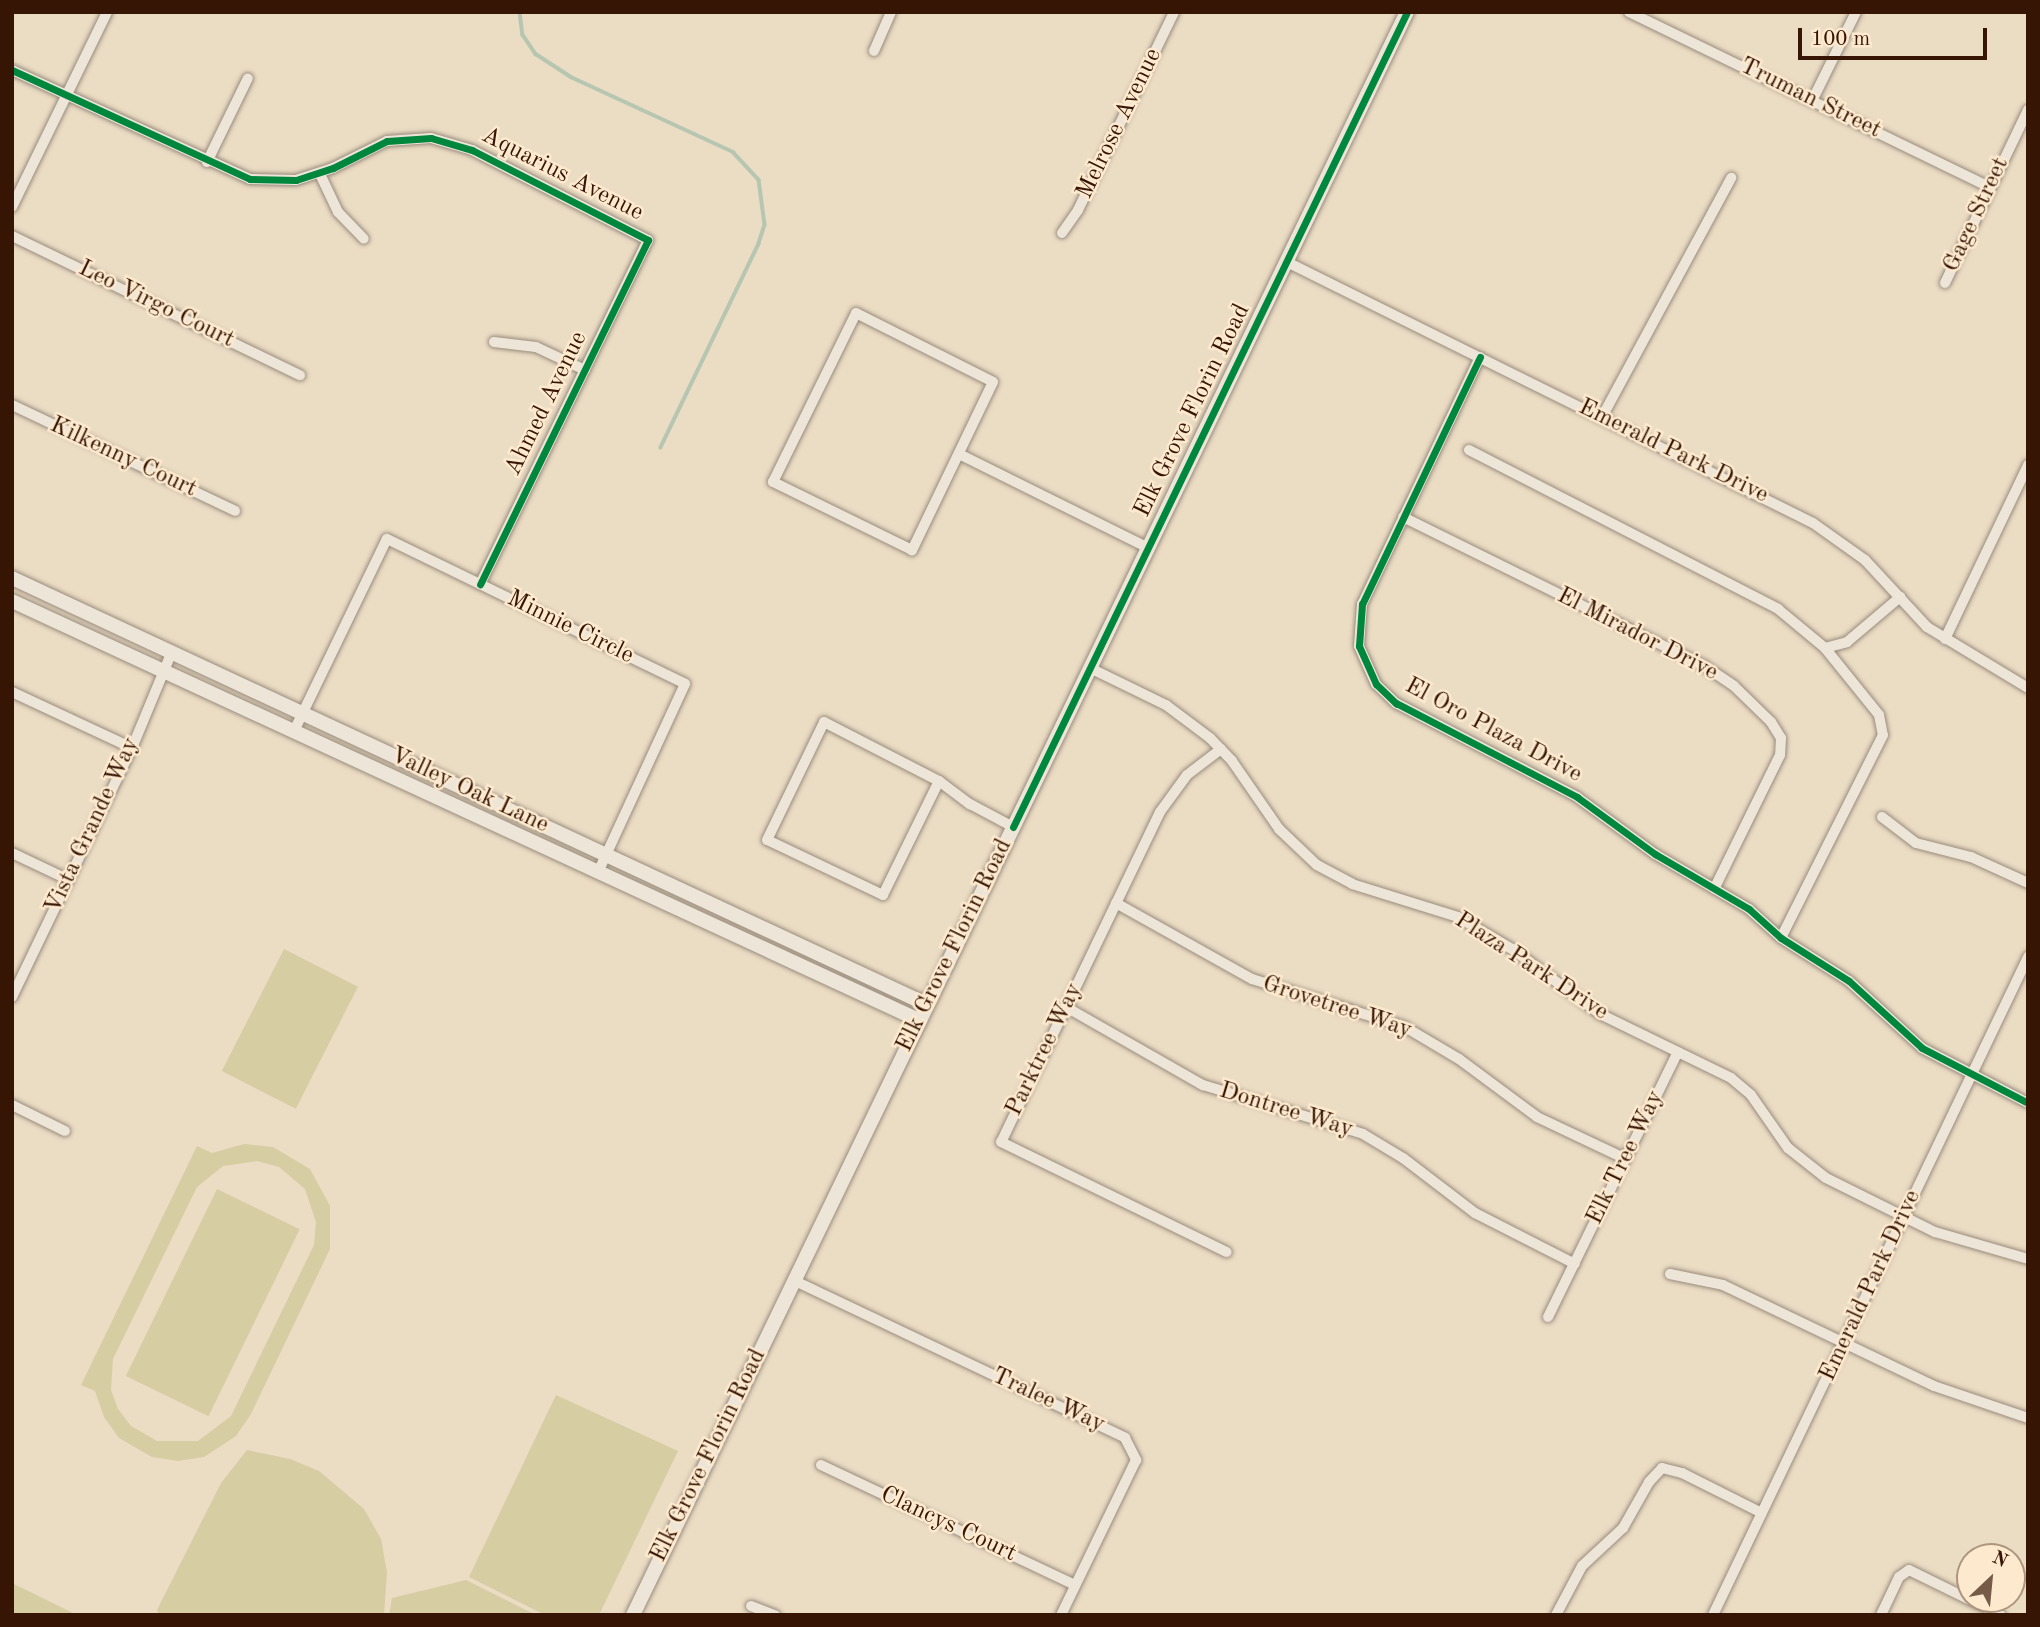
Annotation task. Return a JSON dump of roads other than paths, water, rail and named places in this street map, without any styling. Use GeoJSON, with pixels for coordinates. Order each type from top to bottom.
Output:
{"type":"FeatureCollection","features":[{"type":"Feature","properties":{"kind":"street"},"geometry":{"type":"LineString","coordinates":[[12,207],[107,12]]}},
{"type":"Feature","properties":{"kind":"street"},"geometry":{"type":"LineString","coordinates":[[874,51],[891,12]]}},
{"type":"Feature","properties":{"kind":"street","name":"Melrose Avenue"},"geometry":{"type":"LineString","coordinates":[[1062,233],[1078,210],[1174,12]]}},
{"type":"Feature","properties":{"kind":"street","name":"Elk Grove Florin Road"},"geometry":{"type":"LineString","coordinates":[[633,1615],[1407,12]]}},
{"type":"Feature","properties":{"kind":"street","name":"Truman Street"},"geometry":{"type":"LineString","coordinates":[[1629,12],[1990,187]]}},
{"type":"Feature","properties":{"kind":"street"},"geometry":{"type":"LineString","coordinates":[[1812,101],[1856,12]]}},
{"type":"Feature","properties":{"kind":"street","name":"Aquarius Avenue"},"geometry":{"type":"LineString","coordinates":[[12,69],[206,162],[265,181],[320,174],[387,141],[444,140],[648,240]]}},
{"type":"Feature","properties":{"kind":"street"},"geometry":{"type":"LineString","coordinates":[[206,162],[248,78]]}},
{"type":"Feature","properties":{"kind":"street","name":"Gage Street"},"geometry":{"type":"LineString","coordinates":[[1945,283],[2027,114]]}},
{"type":"Feature","properties":{"kind":"street"},"geometry":{"type":"LineString","coordinates":[[320,174],[338,212],[364,239]]}},
{"type":"Feature","properties":{"kind":"street"},"geometry":{"type":"LineString","coordinates":[[1602,417],[1731,178]]}},
{"type":"Feature","properties":{"kind":"street","name":"Leo Virgo Court"},"geometry":{"type":"LineString","coordinates":[[12,236],[300,375]]}},
{"type":"Feature","properties":{"kind":"street","name":"Ahmed Avenue"},"geometry":{"type":"LineString","coordinates":[[480,584],[648,240]]}},
{"type":"Feature","properties":{"kind":"street","name":"Emerald Park Drive"},"geometry":{"type":"LineString","coordinates":[[1287,262],[1813,523],[1865,560],[1917,618],[1945,639],[2028,688]]}},
{"type":"Feature","properties":{"kind":"street"},"geometry":{"type":"LineString","coordinates":[[856,313],[993,382],[959,454],[912,550],[773,482],[856,313]]}},
{"type":"Feature","properties":{"kind":"street"},"geometry":{"type":"LineString","coordinates":[[494,342],[536,347],[584,370]]}},
{"type":"Feature","properties":{"kind":"street","name":"El Oro Plaza Drive"},"geometry":{"type":"LineString","coordinates":[[1480,357],[1403,517],[1359,618],[1363,659],[1376,684],[1396,703],[1566,790],[1655,855],[1749,909],[1781,939],[1863,992],[1922,1048],[2028,1103]]}},
{"type":"Feature","properties":{"kind":"street","name":"Kilkenny Court"},"geometry":{"type":"LineString","coordinates":[[12,405],[234,511]]}},
{"type":"Feature","properties":{"kind":"street"},"geometry":{"type":"LineString","coordinates":[[1469,450],[1778,609],[1825,648],[1879,715],[1883,735],[1781,939]]}},
{"type":"Feature","properties":{"kind":"street"},"geometry":{"type":"LineString","coordinates":[[959,454],[1148,548]]}},
{"type":"Feature","properties":{"kind":"street"},"geometry":{"type":"LineString","coordinates":[[1945,639],[2028,465]]}},
{"type":"Feature","properties":{"kind":"street","name":"El Mirador Drive"},"geometry":{"type":"LineString","coordinates":[[1403,517],[1706,667],[1741,692],[1771,722],[1781,738],[1780,755],[1714,889]]}},
{"type":"Feature","properties":{"kind":"street","name":"Minnie Circle"},"geometry":{"type":"LineString","coordinates":[[293,731],[387,539],[685,684],[599,870]]}},
{"type":"Feature","properties":{"kind":"street","name":"Valley Oak Lane"},"geometry":{"type":"LineString","coordinates":[[12,578],[926,1004]]}},
{"type":"Feature","properties":{"kind":"street"},"geometry":{"type":"LineString","coordinates":[[1825,648],[1847,642],[1900,597]]}},
{"type":"Feature","properties":{"kind":"street","name":"Valley Oak Lane"},"geometry":{"type":"LineString","coordinates":[[12,600],[919,1020]]}},
{"type":"Feature","properties":{"kind":"street","name":"Vista Grande Way"},"geometry":{"type":"LineString","coordinates":[[12,997],[132,748],[171,654]]}},
{"type":"Feature","properties":{"kind":"street","name":"Plaza Park Drive"},"geometry":{"type":"LineString","coordinates":[[1090,668],[1166,705],[1221,749],[1279,829],[1318,865],[1352,884],[1458,917],[1511,949],[1573,998],[1742,1085],[1777,1136],[1813,1170],[1903,1217],[1967,1244],[2028,1259]]}},
{"type":"Feature","properties":{"kind":"street"},"geometry":{"type":"LineString","coordinates":[[12,692],[132,748]]}},
{"type":"Feature","properties":{"kind":"street"},"geometry":{"type":"LineString","coordinates":[[939,781],[883,895],[767,840],[824,722],[939,781],[970,804],[1013,827]]}},
{"type":"Feature","properties":{"kind":"street","name":"Parktree Way"},"geometry":{"type":"LineString","coordinates":[[1221,749],[1197,765],[1169,797],[1001,1142],[1227,1252]]}},
{"type":"Feature","properties":{"kind":"street"},"geometry":{"type":"LineString","coordinates":[[1882,817],[1916,843],[1971,857],[2028,883]]}},
{"type":"Feature","properties":{"kind":"street"},"geometry":{"type":"LineString","coordinates":[[12,853],[69,880]]}},
{"type":"Feature","properties":{"kind":"street","name":"Grovetree Way"},"geometry":{"type":"LineString","coordinates":[[1116,903],[1252,979],[1405,1027],[1460,1059],[1537,1117],[1626,1159]]}},
{"type":"Feature","properties":{"kind":"street","name":"Emerald Park Drive"},"geometry":{"type":"LineString","coordinates":[[1713,1615],[2028,957]]}},
{"type":"Feature","properties":{"kind":"street","name":"Dontree Way"},"geometry":{"type":"LineString","coordinates":[[1066,1007],[1203,1084],[1363,1134],[1403,1158],[1475,1213],[1574,1264]]}},
{"type":"Feature","properties":{"kind":"street","name":"Elk Tree Way"},"geometry":{"type":"LineString","coordinates":[[1548,1317],[1678,1052]]}},
{"type":"Feature","properties":{"kind":"street"},"geometry":{"type":"LineString","coordinates":[[12,1105],[65,1131]]}},
{"type":"Feature","properties":{"kind":"street"},"geometry":{"type":"LineString","coordinates":[[1670,1274],[1723,1285],[1934,1386],[2028,1418]]}},
{"type":"Feature","properties":{"kind":"street","name":"Tralee Way"},"geometry":{"type":"LineString","coordinates":[[793,1280],[1125,1438],[1136,1461],[1060,1615]]}},
{"type":"Feature","properties":{"kind":"street","name":"Clancys Court"},"geometry":{"type":"LineString","coordinates":[[821,1465],[1075,1585]]}},
{"type":"Feature","properties":{"kind":"street"},"geometry":{"type":"LineString","coordinates":[[1556,1615],[1582,1566],[1623,1528],[1649,1482],[1662,1468],[1682,1473],[1762,1513]]}},
{"type":"Feature","properties":{"kind":"street"},"geometry":{"type":"LineString","coordinates":[[1881,1615],[1899,1577],[1909,1570],[1956,1593]]}},
{"type":"Feature","properties":{"kind":"street"},"geometry":{"type":"LineString","coordinates":[[751,1606],[775,1615]]}},
{"type":"Feature","properties":{"kind":"waterway"},"geometry":{"type":"LineString","coordinates":[[520,12],[523,35],[536,54],[571,77],[733,152],[759,180],[765,225],[759,244],[661,448]]}}]}
